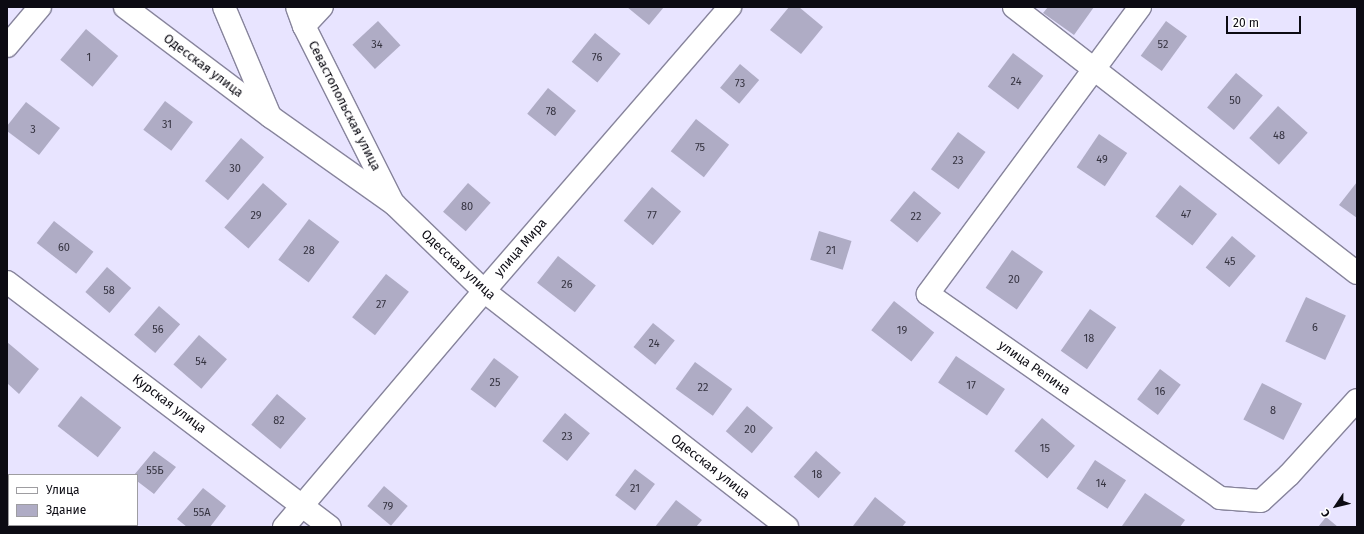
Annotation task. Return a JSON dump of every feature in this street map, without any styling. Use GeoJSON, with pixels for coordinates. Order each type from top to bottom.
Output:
{"type":"FeatureCollection","features":[{"type":"Feature","properties":{"kind":"street"},"geometry":{"type":"LineString","coordinates":[[7,46],[40,7]]}},
{"type":"Feature","properties":{"kind":"street","name":"Одесская улица"},"geometry":{"type":"LineString","coordinates":[[125,7],[271,117],[394,204],[484,291],[787,527]]}},
{"type":"Feature","properties":{"kind":"street"},"geometry":{"type":"LineString","coordinates":[[224,7],[271,117]]}},
{"type":"Feature","properties":{"kind":"street"},"geometry":{"type":"LineString","coordinates":[[300,17],[322,7]]}},
{"type":"Feature","properties":{"kind":"street","name":"улица Мира"},"geometry":{"type":"LineString","coordinates":[[284,527],[484,291],[730,7]]}},
{"type":"Feature","properties":{"kind":"street"},"geometry":{"type":"LineString","coordinates":[[1014,7],[1357,273]]}},
{"type":"Feature","properties":{"kind":"street","name":"улица Репина"},"geometry":{"type":"LineString","coordinates":[[1140,7],[928,294],[1220,498],[1261,501],[1289,476],[1357,400]]}},
{"type":"Feature","properties":{"kind":"street","name":"Севастопольская улица"},"geometry":{"type":"LineString","coordinates":[[300,17],[394,204]]}},
{"type":"Feature","properties":{"kind":"street","name":"Курская улица"},"geometry":{"type":"LineString","coordinates":[[7,282],[330,527]]}},
{"type":"Feature","properties":{"kind":"building"},"geometry":{"type":"Polygon","coordinates":[[[627,7],[664,7],[649,25],[627,7]]]}},
{"type":"Feature","properties":{"kind":"building"},"geometry":{"type":"Polygon","coordinates":[[[789,7],[799,7],[823,27],[801,54],[770,30],[789,7]]]}},
{"type":"Feature","properties":{"kind":"building"},"geometry":{"type":"Polygon","coordinates":[[[1048,7],[1094,7],[1074,35],[1043,13],[1048,7]]]}},
{"type":"Feature","properties":{"kind":"building"},"geometry":{"type":"Polygon","coordinates":[[[378,21],[401,45],[375,69],[352,45],[378,21]]]}},
{"type":"Feature","properties":{"kind":"building"},"geometry":{"type":"Polygon","coordinates":[[[1166,21],[1187,36],[1162,71],[1141,56],[1166,21]]]}},
{"type":"Feature","properties":{"kind":"building"},"geometry":{"type":"Polygon","coordinates":[[[86,29],[118,56],[92,87],[60,60],[86,29]]]}},
{"type":"Feature","properties":{"kind":"building"},"geometry":{"type":"Polygon","coordinates":[[[595,33],[621,54],[597,83],[572,62],[595,33]]]}},
{"type":"Feature","properties":{"kind":"building"},"geometry":{"type":"Polygon","coordinates":[[[1013,53],[1043,76],[1018,109],[988,87],[1013,53]]]}},
{"type":"Feature","properties":{"kind":"building"},"geometry":{"type":"Polygon","coordinates":[[[740,64],[759,80],[739,104],[720,88],[740,64]]]}},
{"type":"Feature","properties":{"kind":"building"},"geometry":{"type":"Polygon","coordinates":[[[1236,73],[1263,95],[1234,130],[1207,107],[1236,73]]]}},
{"type":"Feature","properties":{"kind":"building"},"geometry":{"type":"Polygon","coordinates":[[[548,88],[576,111],[555,136],[527,114],[548,88]]]}},
{"type":"Feature","properties":{"kind":"building"},"geometry":{"type":"Polygon","coordinates":[[[165,101],[193,122],[171,151],[143,130],[165,101]]]}},
{"type":"Feature","properties":{"kind":"building"},"geometry":{"type":"Polygon","coordinates":[[[26,102],[60,128],[39,155],[7,131],[7,126],[26,102]]]}},
{"type":"Feature","properties":{"kind":"building"},"geometry":{"type":"Polygon","coordinates":[[[1278,106],[1308,133],[1279,165],[1249,138],[1278,106]]]}},
{"type":"Feature","properties":{"kind":"building"},"geometry":{"type":"Polygon","coordinates":[[[696,119],[729,145],[704,177],[671,151],[696,119]]]}},
{"type":"Feature","properties":{"kind":"building"},"geometry":{"type":"Polygon","coordinates":[[[958,132],[986,152],[958,189],[931,169],[958,132]]]}},
{"type":"Feature","properties":{"kind":"building"},"geometry":{"type":"Polygon","coordinates":[[[1099,134],[1127,153],[1105,186],[1077,167],[1099,134]]]}},
{"type":"Feature","properties":{"kind":"building"},"geometry":{"type":"Polygon","coordinates":[[[241,138],[264,157],[228,200],[205,181],[241,138]]]}},
{"type":"Feature","properties":{"kind":"building"},"geometry":{"type":"Polygon","coordinates":[[[1357,182],[1357,218],[1339,205],[1357,182]]]}},
{"type":"Feature","properties":{"kind":"building"},"geometry":{"type":"Polygon","coordinates":[[[263,183],[287,204],[248,249],[224,228],[263,183]]]}},
{"type":"Feature","properties":{"kind":"building"},"geometry":{"type":"Polygon","coordinates":[[[468,183],[491,203],[466,231],[443,212],[468,183]]]}},
{"type":"Feature","properties":{"kind":"building"},"geometry":{"type":"Polygon","coordinates":[[[1180,185],[1217,214],[1192,245],[1155,217],[1180,185]]]}},
{"type":"Feature","properties":{"kind":"building"},"geometry":{"type":"Polygon","coordinates":[[[652,187],[681,211],[653,245],[624,221],[652,187]]]}},
{"type":"Feature","properties":{"kind":"building"},"geometry":{"type":"Polygon","coordinates":[[[914,191],[941,213],[917,243],[890,221],[914,191]]]}},
{"type":"Feature","properties":{"kind":"building"},"geometry":{"type":"Polygon","coordinates":[[[309,219],[339,242],[309,283],[278,260],[309,219]]]}},
{"type":"Feature","properties":{"kind":"building"},"geometry":{"type":"Polygon","coordinates":[[[54,221],[93,252],[76,274],[37,243],[54,221]]]}},
{"type":"Feature","properties":{"kind":"building"},"geometry":{"type":"Polygon","coordinates":[[[819,231],[852,241],[843,270],[810,260],[819,231]]]}},
{"type":"Feature","properties":{"kind":"building"},"geometry":{"type":"Polygon","coordinates":[[[1232,236],[1256,256],[1229,287],[1206,267],[1232,236]]]}},
{"type":"Feature","properties":{"kind":"building"},"geometry":{"type":"Polygon","coordinates":[[[1012,250],[1043,272],[1017,309],[986,288],[1012,250]]]}},
{"type":"Feature","properties":{"kind":"building"},"geometry":{"type":"Polygon","coordinates":[[[558,256],[596,286],[575,312],[537,283],[558,256]]]}},
{"type":"Feature","properties":{"kind":"building"},"geometry":{"type":"Polygon","coordinates":[[[107,267],[131,288],[110,313],[85,292],[107,267]]]}},
{"type":"Feature","properties":{"kind":"building"},"geometry":{"type":"Polygon","coordinates":[[[386,274],[409,292],[375,335],[352,317],[386,274]]]}},
{"type":"Feature","properties":{"kind":"building"},"geometry":{"type":"Polygon","coordinates":[[[1306,297],[1346,316],[1325,360],[1285,341],[1306,297]]]}},
{"type":"Feature","properties":{"kind":"building"},"geometry":{"type":"Polygon","coordinates":[[[894,301],[934,332],[911,362],[871,330],[894,301]]]}},
{"type":"Feature","properties":{"kind":"building"},"geometry":{"type":"Polygon","coordinates":[[[159,306],[180,324],[155,353],[134,335],[159,306]]]}},
{"type":"Feature","properties":{"kind":"building"},"geometry":{"type":"Polygon","coordinates":[[[1090,309],[1116,327],[1087,369],[1061,351],[1090,309]]]}},
{"type":"Feature","properties":{"kind":"building"},"geometry":{"type":"Polygon","coordinates":[[[653,323],[675,341],[655,365],[633,347],[653,323]]]}},
{"type":"Feature","properties":{"kind":"building"},"geometry":{"type":"Polygon","coordinates":[[[199,335],[227,359],[201,389],[173,364],[199,335]]]}},
{"type":"Feature","properties":{"kind":"building"},"geometry":{"type":"Polygon","coordinates":[[[7,342],[39,369],[19,394],[7,383],[7,342]]]}},
{"type":"Feature","properties":{"kind":"building"},"geometry":{"type":"Polygon","coordinates":[[[956,356],[1005,389],[987,416],[938,383],[956,356]]]}},
{"type":"Feature","properties":{"kind":"building"},"geometry":{"type":"Polygon","coordinates":[[[494,358],[519,377],[495,408],[471,389],[494,358]]]}},
{"type":"Feature","properties":{"kind":"building"},"geometry":{"type":"Polygon","coordinates":[[[695,362],[732,389],[713,416],[676,389],[695,362]]]}},
{"type":"Feature","properties":{"kind":"building"},"geometry":{"type":"Polygon","coordinates":[[[1160,369],[1181,385],[1158,415],[1137,399],[1160,369]]]}},
{"type":"Feature","properties":{"kind":"building"},"geometry":{"type":"Polygon","coordinates":[[[1262,383],[1302,403],[1283,440],[1243,420],[1262,383]]]}},
{"type":"Feature","properties":{"kind":"building"},"geometry":{"type":"Polygon","coordinates":[[[277,394],[306,418],[280,449],[251,425],[277,394]]]}},
{"type":"Feature","properties":{"kind":"building"},"geometry":{"type":"Polygon","coordinates":[[[81,396],[121,427],[98,457],[58,426],[81,396]]]}},
{"type":"Feature","properties":{"kind":"building"},"geometry":{"type":"Polygon","coordinates":[[[747,406],[773,428],[752,453],[726,431],[747,406]]]}},
{"type":"Feature","properties":{"kind":"building"},"geometry":{"type":"Polygon","coordinates":[[[565,413],[590,433],[567,461],[542,441],[565,413]]]}},
{"type":"Feature","properties":{"kind":"building"},"geometry":{"type":"Polygon","coordinates":[[[1042,418],[1075,446],[1047,479],[1014,451],[1042,418]]]}},
{"type":"Feature","properties":{"kind":"building"},"geometry":{"type":"Polygon","coordinates":[[[154,451],[176,467],[154,494],[138,482],[138,474],[135,474],[154,451]]]}},
{"type":"Feature","properties":{"kind":"building"},"geometry":{"type":"Polygon","coordinates":[[[816,451],[841,473],[819,498],[794,477],[816,451]]]}},
{"type":"Feature","properties":{"kind":"building"},"geometry":{"type":"Polygon","coordinates":[[[1095,460],[1126,480],[1108,509],[1076,489],[1095,460]]]}},
{"type":"Feature","properties":{"kind":"building"},"geometry":{"type":"Polygon","coordinates":[[[635,469],[655,484],[635,510],[615,495],[635,469]]]}},
{"type":"Feature","properties":{"kind":"building"},"geometry":{"type":"Polygon","coordinates":[[[384,486],[408,506],[391,526],[367,506],[384,486]]]}},
{"type":"Feature","properties":{"kind":"building"},"geometry":{"type":"Polygon","coordinates":[[[203,488],[226,506],[210,527],[187,527],[177,519],[203,488]]]}},
{"type":"Feature","properties":{"kind":"building"},"geometry":{"type":"Polygon","coordinates":[[[1145,493],[1185,520],[1180,527],[1122,526],[1145,493]]]}},
{"type":"Feature","properties":{"kind":"building"},"geometry":{"type":"Polygon","coordinates":[[[875,497],[906,522],[902,527],[853,526],[875,497]]]}},
{"type":"Feature","properties":{"kind":"building"},"geometry":{"type":"Polygon","coordinates":[[[676,500],[702,520],[696,527],[655,527],[676,500]]]}},
{"type":"Feature","properties":{"kind":"building"},"geometry":{"type":"Polygon","coordinates":[[[1326,517],[1338,527],[1318,527],[1326,517]]]}}]}
